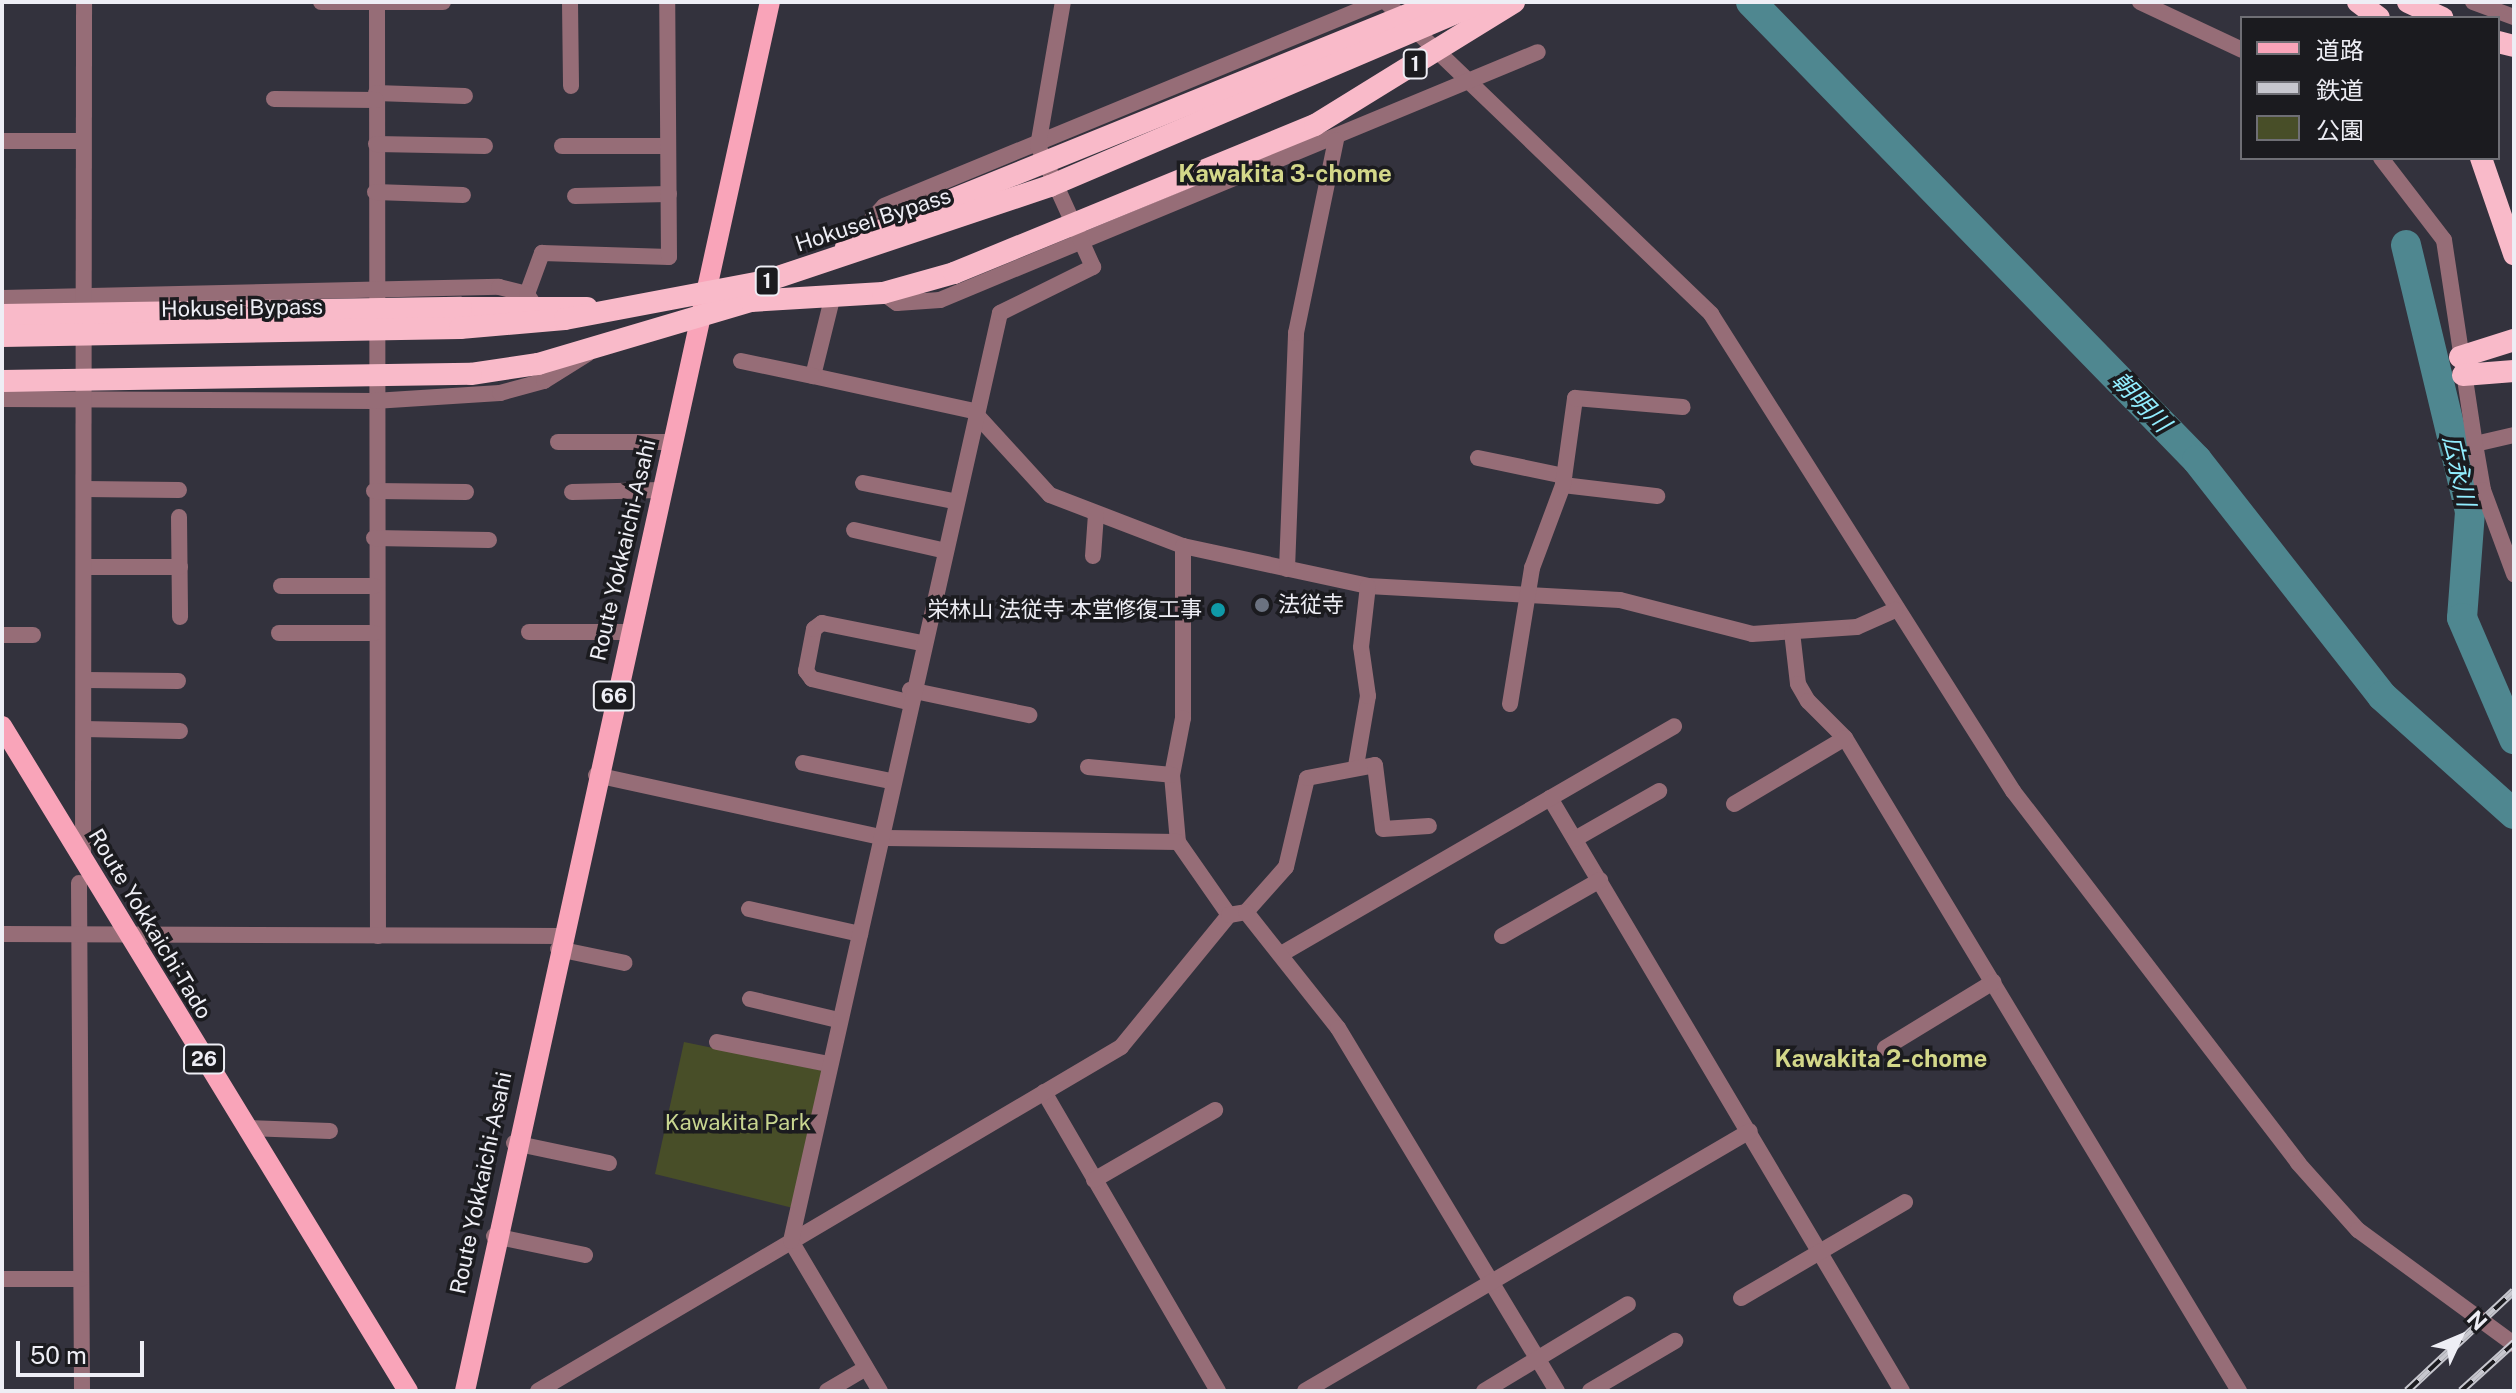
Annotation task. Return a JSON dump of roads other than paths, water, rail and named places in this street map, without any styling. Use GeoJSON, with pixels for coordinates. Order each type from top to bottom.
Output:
{"type":"FeatureCollection","features":[{"type":"Feature","properties":{"kind":"highway","name":"1"},"geometry":{"type":"LineString","coordinates":[[2,315],[461,308],[531,301],[613,307],[707,288],[846,246],[922,212],[1439,2]]}},
{"type":"Feature","properties":{"kind":"highway","name":"Hokusei Bypass"},"geometry":{"type":"LineString","coordinates":[[2,336],[460,328],[565,319],[766,281],[1050,186],[1482,2]]}},
{"type":"Feature","properties":{"kind":"highway","name":"1"},"geometry":{"type":"LineString","coordinates":[[2,381],[471,374],[538,364],[702,312],[833,295],[883,293],[954,273],[1315,125],[1514,2]]}},
{"type":"Feature","properties":{"kind":"highway"},"geometry":{"type":"LineString","coordinates":[[2358,2],[2374,16]]}},
{"type":"Feature","properties":{"kind":"highway"},"geometry":{"type":"LineString","coordinates":[[2408,2],[2438,16]]}},
{"type":"Feature","properties":{"kind":"highway"},"geometry":{"type":"LineString","coordinates":[[2482,160],[2514,254]]}},
{"type":"Feature","properties":{"kind":"highway"},"geometry":{"type":"LineString","coordinates":[[2493,160],[2514,203]]}},
{"type":"Feature","properties":{"kind":"highway"},"geometry":{"type":"LineString","coordinates":[[2462,366],[2514,340]]}},
{"type":"Feature","properties":{"kind":"highway"},"geometry":{"type":"LineString","coordinates":[[2462,366],[2514,371]]}},
{"type":"Feature","properties":{"kind":"main road","name":"Route Yokkaichi-Asahi"},"geometry":{"type":"LineString","coordinates":[[465,1391],[514,1143],[770,2]]}},
{"type":"Feature","properties":{"kind":"main road","name":"Route Yokkaichi-Tado"},"geometry":{"type":"LineString","coordinates":[[2,726],[408,1391]]}},
{"type":"Feature","properties":{"kind":"street"},"geometry":{"type":"LineString","coordinates":[[83,859],[86,680],[81,297],[84,2]]}},
{"type":"Feature","properties":{"kind":"street"},"geometry":{"type":"LineString","coordinates":[[321,2],[443,2]]}},
{"type":"Feature","properties":{"kind":"street"},"geometry":{"type":"LineString","coordinates":[[377,2],[374,633],[378,936]]}},
{"type":"Feature","properties":{"kind":"street"},"geometry":{"type":"LineString","coordinates":[[570,2],[571,86]]}},
{"type":"Feature","properties":{"kind":"street"},"geometry":{"type":"LineString","coordinates":[[2,298],[499,287],[531,301],[542,253],[669,257],[667,2]]}},
{"type":"Feature","properties":{"kind":"street"},"geometry":{"type":"LineString","coordinates":[[880,1391],[791,1241],[973,411],[1000,313],[1093,267],[1088,243],[1038,146],[1063,2]]}},
{"type":"Feature","properties":{"kind":"street"},"geometry":{"type":"LineString","coordinates":[[846,246],[884,206],[1038,146],[1379,2]]}},
{"type":"Feature","properties":{"kind":"street"},"geometry":{"type":"LineString","coordinates":[[1386,2],[1711,314],[1895,610],[2065,866],[2298,1163],[2358,1230],[2514,1344]]}},
{"type":"Feature","properties":{"kind":"street"},"geometry":{"type":"LineString","coordinates":[[2140,2],[2240,49]]}},
{"type":"Feature","properties":{"kind":"street"},"geometry":{"type":"LineString","coordinates":[[2473,2],[2514,17]]}},
{"type":"Feature","properties":{"kind":"street"},"geometry":{"type":"LineString","coordinates":[[883,293],[906,305],[940,300],[1088,243],[1538,52]]}},
{"type":"Feature","properties":{"kind":"street"},"geometry":{"type":"LineString","coordinates":[[274,99],[465,96]]}},
{"type":"Feature","properties":{"kind":"street"},"geometry":{"type":"LineString","coordinates":[[1287,569],[1296,333],[1336,140]]}},
{"type":"Feature","properties":{"kind":"street"},"geometry":{"type":"LineString","coordinates":[[2,141],[82,141]]}},
{"type":"Feature","properties":{"kind":"street"},"geometry":{"type":"LineString","coordinates":[[376,144],[485,146]]}},
{"type":"Feature","properties":{"kind":"street"},"geometry":{"type":"LineString","coordinates":[[562,146],[668,146]]}},
{"type":"Feature","properties":{"kind":"street"},"geometry":{"type":"LineString","coordinates":[[2383,160],[2444,240],[2483,490],[2514,574]]}},
{"type":"Feature","properties":{"kind":"street"},"geometry":{"type":"LineString","coordinates":[[375,192],[463,195]]}},
{"type":"Feature","properties":{"kind":"street"},"geometry":{"type":"LineString","coordinates":[[575,196],[669,194]]}},
{"type":"Feature","properties":{"kind":"street"},"geometry":{"type":"LineString","coordinates":[[813,376],[833,295]]}},
{"type":"Feature","properties":{"kind":"street"},"geometry":{"type":"LineString","coordinates":[[2,399],[374,401],[521,389],[606,341]]}},
{"type":"Feature","properties":{"kind":"street"},"geometry":{"type":"LineString","coordinates":[[741,361],[760,358],[813,376],[973,411],[1050,495],[1183,546],[1287,569],[1368,586],[1620,600],[1734,631],[1792,632],[1857,627],[1895,610]]}},
{"type":"Feature","properties":{"kind":"street"},"geometry":{"type":"LineString","coordinates":[[1510,704],[1527,596],[1564,480],[1575,398],[1683,407]]}},
{"type":"Feature","properties":{"kind":"street"},"geometry":{"type":"LineString","coordinates":[[2475,444],[2514,435]]}},
{"type":"Feature","properties":{"kind":"street"},"geometry":{"type":"LineString","coordinates":[[558,442],[672,442]]}},
{"type":"Feature","properties":{"kind":"street"},"geometry":{"type":"LineString","coordinates":[[1478,458],[1564,480],[1657,496]]}},
{"type":"Feature","properties":{"kind":"street"},"geometry":{"type":"LineString","coordinates":[[863,483],[953,501]]}},
{"type":"Feature","properties":{"kind":"street"},"geometry":{"type":"LineString","coordinates":[[84,489],[179,490]]}},
{"type":"Feature","properties":{"kind":"street"},"geometry":{"type":"LineString","coordinates":[[572,492],[661,490]]}},
{"type":"Feature","properties":{"kind":"street"},"geometry":{"type":"LineString","coordinates":[[374,491],[466,492]]}},
{"type":"Feature","properties":{"kind":"street"},"geometry":{"type":"LineString","coordinates":[[1093,556],[1096,514]]}},
{"type":"Feature","properties":{"kind":"street"},"geometry":{"type":"LineString","coordinates":[[179,517],[180,617]]}},
{"type":"Feature","properties":{"kind":"street"},"geometry":{"type":"LineString","coordinates":[[854,530],[942,550]]}},
{"type":"Feature","properties":{"kind":"street"},"geometry":{"type":"LineString","coordinates":[[374,538],[489,540]]}},
{"type":"Feature","properties":{"kind":"street"},"geometry":{"type":"LineString","coordinates":[[1183,546],[1183,718],[1172,775],[1178,842],[1238,913],[1283,953],[1338,1028],[1557,1391]]}},
{"type":"Feature","properties":{"kind":"street"},"geometry":{"type":"LineString","coordinates":[[85,567],[180,567]]}},
{"type":"Feature","properties":{"kind":"street"},"geometry":{"type":"LineString","coordinates":[[281,586],[374,586]]}},
{"type":"Feature","properties":{"kind":"street"},"geometry":{"type":"LineString","coordinates":[[1356,766],[1368,696],[1361,647],[1368,586]]}},
{"type":"Feature","properties":{"kind":"street"},"geometry":{"type":"LineString","coordinates":[[921,643],[822,623],[814,629],[806,671],[812,679],[1029,715]]}},
{"type":"Feature","properties":{"kind":"street"},"geometry":{"type":"LineString","coordinates":[[529,632],[628,632]]}},
{"type":"Feature","properties":{"kind":"street"},"geometry":{"type":"LineString","coordinates":[[1792,632],[1798,684],[1845,738],[2239,1391]]}},
{"type":"Feature","properties":{"kind":"street"},"geometry":{"type":"LineString","coordinates":[[279,633],[374,633]]}},
{"type":"Feature","properties":{"kind":"street"},"geometry":{"type":"LineString","coordinates":[[2,635],[33,635]]}},
{"type":"Feature","properties":{"kind":"street"},"geometry":{"type":"LineString","coordinates":[[86,680],[178,681]]}},
{"type":"Feature","properties":{"kind":"street"},"geometry":{"type":"LineString","coordinates":[[1283,953],[1674,726]]}},
{"type":"Feature","properties":{"kind":"street"},"geometry":{"type":"LineString","coordinates":[[84,729],[180,731]]}},
{"type":"Feature","properties":{"kind":"street"},"geometry":{"type":"LineString","coordinates":[[1734,804],[1845,738]]}},
{"type":"Feature","properties":{"kind":"street"},"geometry":{"type":"LineString","coordinates":[[803,763],[891,781]]}},
{"type":"Feature","properties":{"kind":"street"},"geometry":{"type":"LineString","coordinates":[[538,1391],[1044,1092],[1136,1033],[1238,913],[1286,867],[1307,778],[1356,766],[1375,765],[1383,829],[1429,826]]}},
{"type":"Feature","properties":{"kind":"street"},"geometry":{"type":"LineString","coordinates":[[1088,767],[1172,775]]}},
{"type":"Feature","properties":{"kind":"street"},"geometry":{"type":"LineString","coordinates":[[596,775],[880,835],[966,843],[1178,842]]}},
{"type":"Feature","properties":{"kind":"street"},"geometry":{"type":"LineString","coordinates":[[1575,839],[1659,791]]}},
{"type":"Feature","properties":{"kind":"street"},"geometry":{"type":"LineString","coordinates":[[1550,798],[1902,1391]]}},
{"type":"Feature","properties":{"kind":"street"},"geometry":{"type":"LineString","coordinates":[[1502,936],[1600,880]]}},
{"type":"Feature","properties":{"kind":"street"},"geometry":{"type":"LineString","coordinates":[[79,883],[82,1391]]}},
{"type":"Feature","properties":{"kind":"street"},"geometry":{"type":"LineString","coordinates":[[749,909],[860,934]]}},
{"type":"Feature","properties":{"kind":"street"},"geometry":{"type":"LineString","coordinates":[[2,934],[80,932],[128,936],[378,936],[559,943],[625,963]]}},
{"type":"Feature","properties":{"kind":"street"},"geometry":{"type":"LineString","coordinates":[[1885,1048],[1993,982]]}},
{"type":"Feature","properties":{"kind":"street"},"geometry":{"type":"LineString","coordinates":[[750,999],[838,1020]]}},
{"type":"Feature","properties":{"kind":"street"},"geometry":{"type":"LineString","coordinates":[[717,1042],[828,1064]]}},
{"type":"Feature","properties":{"kind":"street"},"geometry":{"type":"LineString","coordinates":[[1044,1092],[1218,1391]]}},
{"type":"Feature","properties":{"kind":"street"},"geometry":{"type":"LineString","coordinates":[[1094,1180],[1215,1110]]}},
{"type":"Feature","properties":{"kind":"street"},"geometry":{"type":"LineString","coordinates":[[246,1128],[330,1131]]}},
{"type":"Feature","properties":{"kind":"street"},"geometry":{"type":"LineString","coordinates":[[1305,1391],[1750,1131]]}},
{"type":"Feature","properties":{"kind":"street"},"geometry":{"type":"LineString","coordinates":[[514,1143],[609,1163]]}},
{"type":"Feature","properties":{"kind":"street"},"geometry":{"type":"LineString","coordinates":[[1741,1298],[1905,1202]]}},
{"type":"Feature","properties":{"kind":"street"},"geometry":{"type":"LineString","coordinates":[[494,1236],[585,1255]]}},
{"type":"Feature","properties":{"kind":"street"},"geometry":{"type":"LineString","coordinates":[[2,1279],[81,1279]]}},
{"type":"Feature","properties":{"kind":"street"},"geometry":{"type":"LineString","coordinates":[[1484,1391],[1628,1304]]}},
{"type":"Feature","properties":{"kind":"street"},"geometry":{"type":"LineString","coordinates":[[1590,1391],[1675,1341]]}},
{"type":"Feature","properties":{"kind":"street"},"geometry":{"type":"LineString","coordinates":[[827,1391],[866,1368]]}},
{"type":"Feature","properties":{"kind":"waterway","name":"朝明川"},"geometry":{"type":"LineString","coordinates":[[1751,2],[2197,460],[2382,696],[2514,814]]}},
{"type":"Feature","properties":{"kind":"waterway","name":"広永川"},"geometry":{"type":"LineString","coordinates":[[2406,245],[2470,512],[2462,618],[2514,739]]}},
{"type":"Feature","properties":{"kind":"railway"},"geometry":{"type":"LineString","coordinates":[[2407,1391],[2514,1291]]}},
{"type":"Feature","properties":{"kind":"railway"},"geometry":{"type":"LineString","coordinates":[[2461,1391],[2514,1343]]}},
{"type":"Feature","properties":{"kind":"place","name":"法従寺"},"geometry":{"type":"Point","coordinates":[1262,605]}},
{"type":"Feature","properties":{"kind":"place","name":"栄林山 法従寺 本堂修復工事"},"geometry":{"type":"Point","coordinates":[1218,610]}},
{"type":"Feature","properties":{"kind":"district","name":"Kawakita 3-chome"},"geometry":{"type":"Point","coordinates":[1285,174]}},
{"type":"Feature","properties":{"kind":"district","name":"Kawakita 2-chome"},"geometry":{"type":"Point","coordinates":[1881,1059]}},
{"type":"Feature","properties":{"kind":"park label","name":"Kawakita Park"},"geometry":{"type":"Point","coordinates":[738,1123]}}]}
